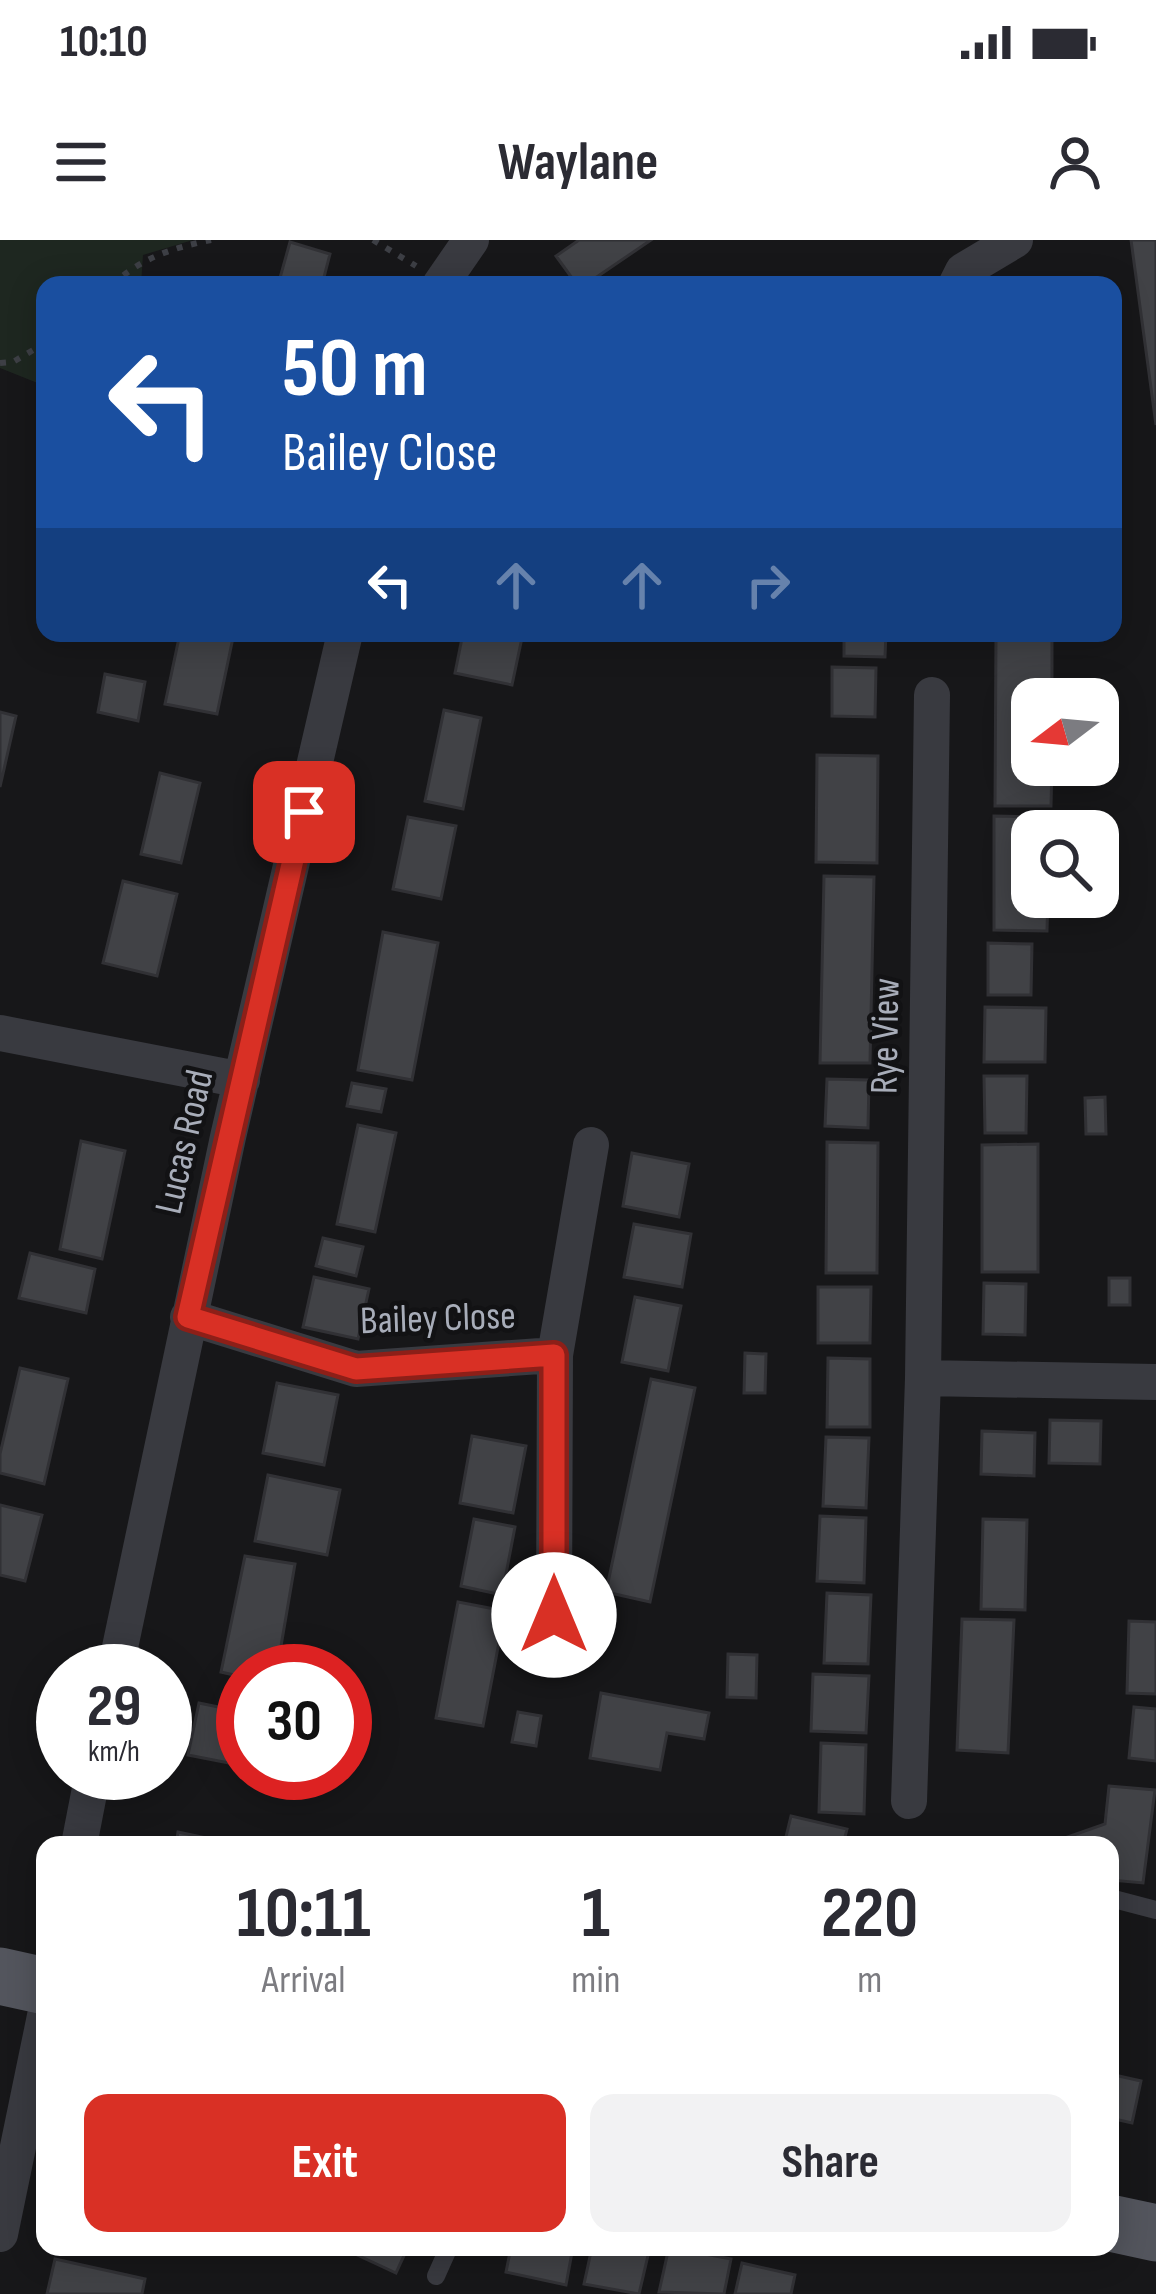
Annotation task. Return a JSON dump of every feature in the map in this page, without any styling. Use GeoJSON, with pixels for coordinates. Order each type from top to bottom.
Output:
{"type":"FeatureCollection","features":[{"type":"Feature","properties":{"kind":"main road"},"geometry":{"type":"LineString","coordinates":[[0,1976],[36,1984]]}},
{"type":"Feature","properties":{"kind":"main road"},"geometry":{"type":"LineString","coordinates":[[1119,2224],[1156,2233]]}},
{"type":"Feature","properties":{"kind":"street"},"geometry":{"type":"LineString","coordinates":[[446,276],[471,240]]}},
{"type":"Feature","properties":{"kind":"street"},"geometry":{"type":"LineString","coordinates":[[960,276],[1015,240]]}},
{"type":"Feature","properties":{"kind":"street","name":"Lucas Road"},"geometry":{"type":"LineString","coordinates":[[121,1644],[188,1317],[343,642]]}},
{"type":"Feature","properties":{"kind":"street","name":"Rye View"},"geometry":{"type":"LineString","coordinates":[[909,1802],[923,1378],[932,695]]}},
{"type":"Feature","properties":{"kind":"street"},"geometry":{"type":"LineString","coordinates":[[0,1033],[242,1080]]}},
{"type":"Feature","properties":{"kind":"street","name":"Bailey Close"},"geometry":{"type":"LineString","coordinates":[[554,1615],[554,1355],[591,1145]]}},
{"type":"Feature","properties":{"kind":"street","name":"Bailey Close"},"geometry":{"type":"LineString","coordinates":[[188,1317],[356,1369],[554,1355]]}},
{"type":"Feature","properties":{"kind":"street"},"geometry":{"type":"LineString","coordinates":[[923,1378],[1156,1382]]}},
{"type":"Feature","properties":{"kind":"street"},"geometry":{"type":"LineString","coordinates":[[81,1836],[88,1800]]}},
{"type":"Feature","properties":{"kind":"street"},"geometry":{"type":"LineString","coordinates":[[0,2234],[36,2060]]}},
{"type":"Feature","properties":{"kind":"lane"},"geometry":{"type":"LineString","coordinates":[[1119,1900],[1156,1910]]}},
{"type":"Feature","properties":{"kind":"lane"},"geometry":{"type":"LineString","coordinates":[[436,2276],[445,2256]]}},
{"type":"Feature","properties":{"kind":"path"},"geometry":{"type":"LineString","coordinates":[[122,276],[134,265],[176,247],[211,240]]}},
{"type":"Feature","properties":{"kind":"path"},"geometry":{"type":"LineString","coordinates":[[373,240],[430,276]]}},
{"type":"Feature","properties":{"kind":"path"},"geometry":{"type":"LineString","coordinates":[[0,363],[13,362],[36,348]]}},
{"type":"Feature","properties":{"kind":"shaded area"},"geometry":{"type":"Polygon","coordinates":[[[0,240],[193,240],[143,255],[142,276],[36,276],[36,382],[0,368],[0,240]]]}},
{"type":"Feature","properties":{"kind":"building"},"geometry":{"type":"Polygon","coordinates":[[[579,240],[651,240],[598,276],[570,276],[556,256],[579,240]]]}},
{"type":"Feature","properties":{"kind":"building"},"geometry":{"type":"Polygon","coordinates":[[[1131,240],[1156,240],[1156,425],[1131,240]]]}},
{"type":"Feature","properties":{"kind":"building"},"geometry":{"type":"Polygon","coordinates":[[[290,242],[330,254],[324,276],[281,276],[290,242]]]}},
{"type":"Feature","properties":{"kind":"building"},"geometry":{"type":"Polygon","coordinates":[[[178,642],[232,642],[217,714],[165,704],[178,642]]]}},
{"type":"Feature","properties":{"kind":"building"},"geometry":{"type":"Polygon","coordinates":[[[461,642],[521,642],[512,685],[455,673],[461,642]]]}},
{"type":"Feature","properties":{"kind":"building"},"geometry":{"type":"Polygon","coordinates":[[[844,642],[886,642],[885,657],[844,656],[844,642]]]}},
{"type":"Feature","properties":{"kind":"building"},"geometry":{"type":"Polygon","coordinates":[[[996,642],[1052,642],[1052,678],[1011,678],[1011,786],[1051,786],[1051,806],[995,806],[996,642]]]}},
{"type":"Feature","properties":{"kind":"building"},"geometry":{"type":"Polygon","coordinates":[[[832,667],[876,668],[875,717],[832,716],[832,667]]]}},
{"type":"Feature","properties":{"kind":"building"},"geometry":{"type":"Polygon","coordinates":[[[105,674],[145,682],[138,721],[98,712],[105,674]]]}},
{"type":"Feature","properties":{"kind":"building"},"geometry":{"type":"Polygon","coordinates":[[[444,710],[481,718],[463,809],[425,801],[444,710]]]}},
{"type":"Feature","properties":{"kind":"building"},"geometry":{"type":"Polygon","coordinates":[[[0,712],[16,716],[0,787],[0,712]]]}},
{"type":"Feature","properties":{"kind":"building"},"geometry":{"type":"Polygon","coordinates":[[[817,755],[878,756],[877,863],[816,862],[817,755]]]}},
{"type":"Feature","properties":{"kind":"building"},"geometry":{"type":"Polygon","coordinates":[[[160,773],[200,783],[181,863],[141,854],[160,773]]]}},
{"type":"Feature","properties":{"kind":"building"},"geometry":{"type":"Polygon","coordinates":[[[994,816],[1011,816],[1011,918],[1047,918],[1047,931],[994,930],[994,816]]]}},
{"type":"Feature","properties":{"kind":"building"},"geometry":{"type":"Polygon","coordinates":[[[408,817],[456,826],[441,899],[393,889],[408,817]]]}},
{"type":"Feature","properties":{"kind":"building"},"geometry":{"type":"Polygon","coordinates":[[[824,876],[874,877],[870,1063],[820,1063],[824,876]]]}},
{"type":"Feature","properties":{"kind":"building"},"geometry":{"type":"Polygon","coordinates":[[[123,881],[177,894],[157,976],[103,963],[123,881]]]}},
{"type":"Feature","properties":{"kind":"building"},"geometry":{"type":"Polygon","coordinates":[[[383,932],[438,943],[412,1080],[358,1070],[383,932]]]}},
{"type":"Feature","properties":{"kind":"building"},"geometry":{"type":"Polygon","coordinates":[[[988,943],[1032,944],[1031,995],[988,995],[988,943]]]}},
{"type":"Feature","properties":{"kind":"building"},"geometry":{"type":"Polygon","coordinates":[[[985,1007],[1046,1008],[1045,1062],[984,1062],[985,1007]]]}},
{"type":"Feature","properties":{"kind":"building"},"geometry":{"type":"Polygon","coordinates":[[[984,1076],[1027,1076],[1026,1133],[985,1133],[984,1076]]]}},
{"type":"Feature","properties":{"kind":"building"},"geometry":{"type":"Polygon","coordinates":[[[827,1079],[869,1080],[868,1128],[825,1126],[827,1079]]]}},
{"type":"Feature","properties":{"kind":"building"},"geometry":{"type":"Polygon","coordinates":[[[352,1083],[386,1089],[381,1112],[347,1106],[352,1083]]]}},
{"type":"Feature","properties":{"kind":"building"},"geometry":{"type":"Polygon","coordinates":[[[1105,1097],[1106,1134],[1086,1134],[1085,1098],[1105,1097]]]}},
{"type":"Feature","properties":{"kind":"building"},"geometry":{"type":"Polygon","coordinates":[[[358,1125],[396,1133],[375,1232],[337,1224],[358,1125]]]}},
{"type":"Feature","properties":{"kind":"building"},"geometry":{"type":"Polygon","coordinates":[[[81,1141],[125,1151],[102,1259],[60,1249],[81,1141]]]}},
{"type":"Feature","properties":{"kind":"building"},"geometry":{"type":"Polygon","coordinates":[[[827,1142],[878,1143],[877,1273],[826,1273],[827,1142]]]}},
{"type":"Feature","properties":{"kind":"building"},"geometry":{"type":"Polygon","coordinates":[[[1038,1144],[1038,1272],[982,1272],[982,1145],[1038,1144]]]}},
{"type":"Feature","properties":{"kind":"building"},"geometry":{"type":"Polygon","coordinates":[[[632,1153],[689,1164],[679,1217],[623,1206],[632,1153]]]}},
{"type":"Feature","properties":{"kind":"building"},"geometry":{"type":"Polygon","coordinates":[[[634,1224],[691,1234],[682,1287],[624,1277],[634,1224]]]}},
{"type":"Feature","properties":{"kind":"building"},"geometry":{"type":"Polygon","coordinates":[[[323,1238],[363,1247],[356,1276],[316,1266],[323,1238]]]}},
{"type":"Feature","properties":{"kind":"building"},"geometry":{"type":"Polygon","coordinates":[[[30,1253],[95,1269],[86,1313],[19,1298],[30,1253]]]}},
{"type":"Feature","properties":{"kind":"building"},"geometry":{"type":"Polygon","coordinates":[[[314,1277],[369,1289],[358,1339],[303,1327],[314,1277]]]}},
{"type":"Feature","properties":{"kind":"building"},"geometry":{"type":"Polygon","coordinates":[[[1109,1278],[1130,1278],[1130,1305],[1109,1305],[1109,1278]]]}},
{"type":"Feature","properties":{"kind":"building"},"geometry":{"type":"Polygon","coordinates":[[[984,1283],[1026,1284],[1025,1335],[983,1334],[984,1283]]]}},
{"type":"Feature","properties":{"kind":"building"},"geometry":{"type":"Polygon","coordinates":[[[818,1287],[871,1287],[870,1343],[818,1343],[818,1287]]]}},
{"type":"Feature","properties":{"kind":"building"},"geometry":{"type":"Polygon","coordinates":[[[635,1297],[681,1306],[668,1371],[622,1362],[635,1297]]]}},
{"type":"Feature","properties":{"kind":"building"},"geometry":{"type":"Polygon","coordinates":[[[745,1353],[766,1354],[765,1393],[744,1393],[745,1353]]]}},
{"type":"Feature","properties":{"kind":"building"},"geometry":{"type":"Polygon","coordinates":[[[828,1358],[870,1359],[870,1427],[827,1427],[828,1358]]]}},
{"type":"Feature","properties":{"kind":"building"},"geometry":{"type":"Polygon","coordinates":[[[20,1368],[68,1379],[44,1484],[0,1473],[20,1368]]]}},
{"type":"Feature","properties":{"kind":"building"},"geometry":{"type":"Polygon","coordinates":[[[651,1379],[695,1388],[650,1602],[606,1592],[651,1379]]]}},
{"type":"Feature","properties":{"kind":"building"},"geometry":{"type":"Polygon","coordinates":[[[277,1383],[338,1395],[324,1465],[263,1453],[277,1383]]]}},
{"type":"Feature","properties":{"kind":"building"},"geometry":{"type":"Polygon","coordinates":[[[1050,1420],[1101,1421],[1100,1464],[1049,1463],[1050,1420]]]}},
{"type":"Feature","properties":{"kind":"building"},"geometry":{"type":"Polygon","coordinates":[[[982,1431],[1035,1433],[1034,1476],[981,1474],[982,1431]]]}},
{"type":"Feature","properties":{"kind":"building"},"geometry":{"type":"Polygon","coordinates":[[[472,1436],[526,1446],[513,1513],[460,1503],[472,1436]]]}},
{"type":"Feature","properties":{"kind":"building"},"geometry":{"type":"Polygon","coordinates":[[[826,1437],[869,1438],[866,1508],[823,1506],[826,1437]]]}},
{"type":"Feature","properties":{"kind":"building"},"geometry":{"type":"Polygon","coordinates":[[[268,1475],[340,1490],[327,1555],[255,1541],[268,1475]]]}},
{"type":"Feature","properties":{"kind":"building"},"geometry":{"type":"Polygon","coordinates":[[[0,1505],[42,1515],[25,1581],[0,1575],[0,1505]]]}},
{"type":"Feature","properties":{"kind":"building"},"geometry":{"type":"Polygon","coordinates":[[[820,1516],[866,1518],[864,1583],[817,1581],[820,1516]]]}},
{"type":"Feature","properties":{"kind":"building"},"geometry":{"type":"Polygon","coordinates":[[[474,1519],[515,1527],[502,1595],[461,1586],[474,1519]]]}},
{"type":"Feature","properties":{"kind":"building"},"geometry":{"type":"Polygon","coordinates":[[[983,1519],[1027,1520],[1025,1610],[981,1609],[983,1519]]]}},
{"type":"Feature","properties":{"kind":"building"},"geometry":{"type":"Polygon","coordinates":[[[245,1556],[295,1564],[281,1644],[227,1644],[245,1556]]]}},
{"type":"Feature","properties":{"kind":"building"},"geometry":{"type":"Polygon","coordinates":[[[827,1593],[871,1595],[868,1664],[824,1663],[827,1593]]]}},
{"type":"Feature","properties":{"kind":"building"},"geometry":{"type":"Polygon","coordinates":[[[458,1602],[505,1611],[483,1726],[436,1718],[458,1602]]]}},
{"type":"Feature","properties":{"kind":"building"},"geometry":{"type":"Polygon","coordinates":[[[962,1619],[1014,1620],[1008,1753],[957,1750],[962,1619]]]}},
{"type":"Feature","properties":{"kind":"building"},"geometry":{"type":"Polygon","coordinates":[[[1129,1621],[1156,1622],[1156,1694],[1127,1693],[1129,1621]]]}},
{"type":"Feature","properties":{"kind":"building"},"geometry":{"type":"Polygon","coordinates":[[[728,1654],[757,1655],[756,1698],[727,1697],[728,1654]]]}},
{"type":"Feature","properties":{"kind":"building"},"geometry":{"type":"Polygon","coordinates":[[[813,1674],[869,1676],[866,1733],[811,1731],[813,1674]]]}},
{"type":"Feature","properties":{"kind":"building"},"geometry":{"type":"Polygon","coordinates":[[[601,1693],[709,1713],[704,1739],[667,1733],[660,1770],[590,1758],[601,1693]]]}},
{"type":"Feature","properties":{"kind":"building"},"geometry":{"type":"Polygon","coordinates":[[[199,1703],[216,1706],[216,1760],[192,1756],[199,1703]]]}},
{"type":"Feature","properties":{"kind":"building"},"geometry":{"type":"Polygon","coordinates":[[[1134,1707],[1156,1709],[1156,1761],[1129,1758],[1134,1707]]]}},
{"type":"Feature","properties":{"kind":"building"},"geometry":{"type":"Polygon","coordinates":[[[518,1712],[541,1716],[536,1746],[512,1742],[518,1712]]]}},
{"type":"Feature","properties":{"kind":"building"},"geometry":{"type":"Polygon","coordinates":[[[821,1743],[866,1745],[864,1814],[819,1812],[821,1743]]]}},
{"type":"Feature","properties":{"kind":"building"},"geometry":{"type":"Polygon","coordinates":[[[1109,1786],[1155,1790],[1143,1883],[1119,1881],[1119,1836],[1071,1836],[1105,1824],[1109,1786]]]}},
{"type":"Feature","properties":{"kind":"building"},"geometry":{"type":"Polygon","coordinates":[[[791,1816],[847,1829],[845,1836],[786,1836],[791,1816]]]}},
{"type":"Feature","properties":{"kind":"building"},"geometry":{"type":"Polygon","coordinates":[[[1119,2076],[1141,2081],[1132,2123],[1119,2120],[1119,2076]]]}},
{"type":"Feature","properties":{"kind":"building"},"geometry":{"type":"Polygon","coordinates":[[[359,2256],[404,2256],[396,2273],[359,2256]]]}},
{"type":"Feature","properties":{"kind":"building"},"geometry":{"type":"Polygon","coordinates":[[[509,2256],[571,2256],[566,2285],[506,2272],[509,2256]]]}},
{"type":"Feature","properties":{"kind":"building"},"geometry":{"type":"Polygon","coordinates":[[[590,2256],[648,2256],[639,2294],[584,2284],[590,2256]]]}},
{"type":"Feature","properties":{"kind":"building"},"geometry":{"type":"Polygon","coordinates":[[[667,2256],[731,2259],[724,2294],[659,2292],[667,2256]]]}},
{"type":"Feature","properties":{"kind":"building"},"geometry":{"type":"Polygon","coordinates":[[[55,2259],[145,2279],[142,2294],[47,2294],[55,2259]]]}},
{"type":"Feature","properties":{"kind":"building"},"geometry":{"type":"Polygon","coordinates":[[[742,2263],[795,2275],[791,2294],[735,2294],[742,2263]]]}},
{"type":"Feature","properties":{"kind":"route"},"geometry":{"type":"LineString","coordinates":[[304,812],[188,1317],[356,1369],[554,1355],[554,1615]]}}]}
